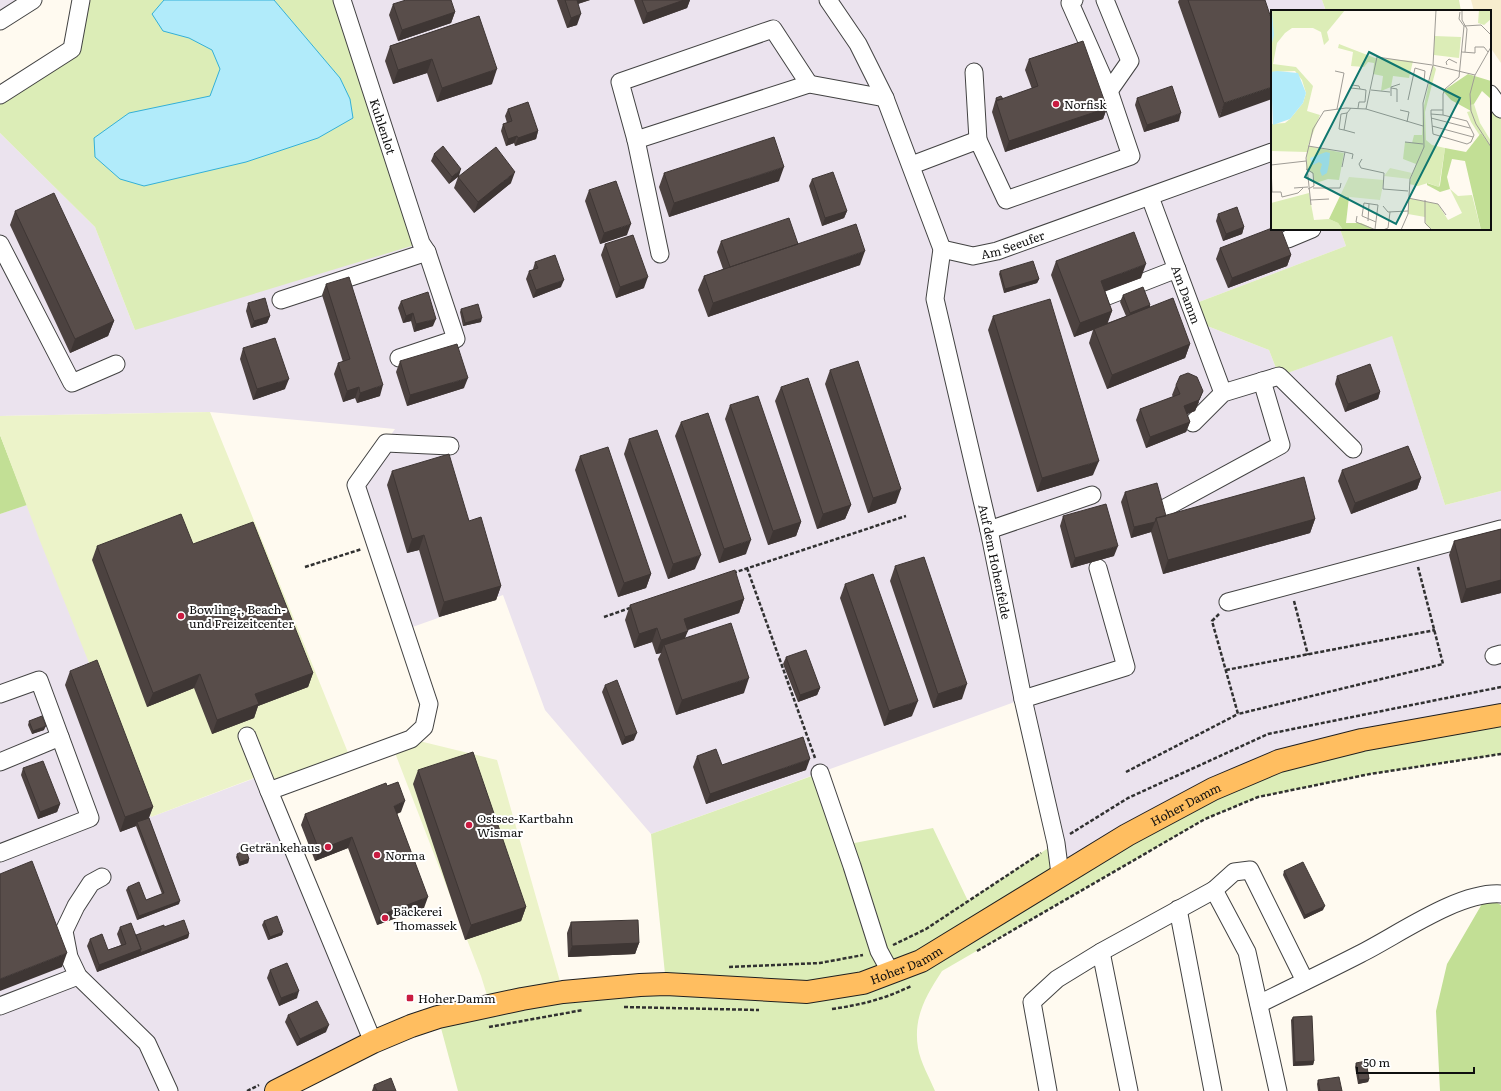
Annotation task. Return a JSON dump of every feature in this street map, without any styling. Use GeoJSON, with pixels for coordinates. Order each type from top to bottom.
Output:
{"type":"FeatureCollection","features":[{"type":"Feature","properties":{"kind":"main road","name":"Hoher Damm"},"geometry":{"type":"LineString","coordinates":[[276,1091],[303,1085],[373,1042],[411,1026],[438,1017],[563,992],[666,984],[807,992],[863,983],[922,961],[1060,874],[1126,835],[1213,789],[1279,761],[1362,740],[1501,714]]}},
{"type":"Feature","properties":{"kind":"street"},"geometry":{"type":"LineString","coordinates":[[0,21],[33,0]]}},
{"type":"Feature","properties":{"kind":"street"},"geometry":{"type":"LineString","coordinates":[[0,95],[72,49],[81,0]]}},
{"type":"Feature","properties":{"kind":"street","name":"Kuhlenlot"},"geometry":{"type":"LineString","coordinates":[[342,0],[421,243],[427,252],[456,339],[399,358]]}},
{"type":"Feature","properties":{"kind":"street"},"geometry":{"type":"LineString","coordinates":[[828,0],[858,44],[885,98],[912,165],[942,249]]}},
{"type":"Feature","properties":{"kind":"street"},"geometry":{"type":"LineString","coordinates":[[974,72],[978,140],[1006,200],[1131,156],[1108,91],[1070,3],[1074,0]]}},
{"type":"Feature","properties":{"kind":"street"},"geometry":{"type":"LineString","coordinates":[[1105,0],[1130,61],[1108,91]]}},
{"type":"Feature","properties":{"kind":"street"},"geometry":{"type":"LineString","coordinates":[[660,254],[636,140],[620,82],[773,29],[809,84]]}},
{"type":"Feature","properties":{"kind":"street"},"geometry":{"type":"LineString","coordinates":[[636,140],[809,84],[885,98]]}},
{"type":"Feature","properties":{"kind":"street"},"geometry":{"type":"LineString","coordinates":[[1491,95],[1501,109]]}},
{"type":"Feature","properties":{"kind":"street"},"geometry":{"type":"LineString","coordinates":[[912,165],[978,140]]}},
{"type":"Feature","properties":{"kind":"street","name":"Am Seeufer"},"geometry":{"type":"LineString","coordinates":[[942,249],[973,256],[997,251],[1271,152]]}},
{"type":"Feature","properties":{"kind":"street","name":"Am Damm"},"geometry":{"type":"LineString","coordinates":[[1150,197],[1178,269],[1222,393]]}},
{"type":"Feature","properties":{"kind":"street"},"geometry":{"type":"LineString","coordinates":[[1288,239],[1310,230]]}},
{"type":"Feature","properties":{"kind":"street"},"geometry":{"type":"LineString","coordinates":[[0,244],[72,383],[116,364]]}},
{"type":"Feature","properties":{"kind":"street","name":"Auf dem Hohenfelde"},"geometry":{"type":"LineString","coordinates":[[942,249],[935,299],[989,530],[1023,699],[1056,843],[1060,874]]}},
{"type":"Feature","properties":{"kind":"street"},"geometry":{"type":"LineString","coordinates":[[281,300],[427,252]]}},
{"type":"Feature","properties":{"kind":"street"},"geometry":{"type":"LineString","coordinates":[[1105,297],[1178,269]]}},
{"type":"Feature","properties":{"kind":"street"},"geometry":{"type":"LineString","coordinates":[[1194,423],[1222,393],[1279,376],[1353,449]]}},
{"type":"Feature","properties":{"kind":"street"},"geometry":{"type":"LineString","coordinates":[[1165,508],[1281,445],[1262,381]]}},
{"type":"Feature","properties":{"kind":"street"},"geometry":{"type":"LineString","coordinates":[[269,791],[411,739],[424,727],[428,704],[356,484],[386,443],[450,446]]}},
{"type":"Feature","properties":{"kind":"street"},"geometry":{"type":"LineString","coordinates":[[989,530],[1092,494]]}},
{"type":"Feature","properties":{"kind":"street"},"geometry":{"type":"LineString","coordinates":[[1228,602],[1413,551],[1501,529]]}},
{"type":"Feature","properties":{"kind":"street"},"geometry":{"type":"LineString","coordinates":[[1023,699],[1126,666],[1098,568]]}},
{"type":"Feature","properties":{"kind":"street"},"geometry":{"type":"LineString","coordinates":[[0,694],[39,680],[90,818],[0,853]]}},
{"type":"Feature","properties":{"kind":"street"},"geometry":{"type":"LineString","coordinates":[[247,736],[269,791],[342,955],[373,1042]]}},
{"type":"Feature","properties":{"kind":"street"},"geometry":{"type":"LineString","coordinates":[[0,762],[60,737]]}},
{"type":"Feature","properties":{"kind":"street"},"geometry":{"type":"LineString","coordinates":[[820,773],[852,866],[879,952],[891,973]]}},
{"type":"Feature","properties":{"kind":"street"},"geometry":{"type":"LineString","coordinates":[[1048,1091],[1032,1002],[1057,979],[1101,952],[1214,890],[1234,872],[1250,870],[1305,981]]}},
{"type":"Feature","properties":{"kind":"street"},"geometry":{"type":"LineString","coordinates":[[102,877],[91,883],[76,906],[64,931],[69,957],[78,976],[147,1043],[169,1091]]}},
{"type":"Feature","properties":{"kind":"street"},"geometry":{"type":"LineString","coordinates":[[1214,890],[1247,952],[1278,1091]]}},
{"type":"Feature","properties":{"kind":"street"},"geometry":{"type":"LineString","coordinates":[[1259,1004],[1457,902],[1492,894],[1501,894]]}},
{"type":"Feature","properties":{"kind":"street"},"geometry":{"type":"LineString","coordinates":[[1178,909],[1212,1091]]}},
{"type":"Feature","properties":{"kind":"street"},"geometry":{"type":"LineString","coordinates":[[1101,952],[1129,1091]]}},
{"type":"Feature","properties":{"kind":"street"},"geometry":{"type":"LineString","coordinates":[[0,1006],[78,976]]}},
{"type":"Feature","properties":{"kind":"path"},"geometry":{"type":"LineString","coordinates":[[732,574],[906,516]]}},
{"type":"Feature","properties":{"kind":"path"},"geometry":{"type":"LineString","coordinates":[[305,567],[376,545]]}},
{"type":"Feature","properties":{"kind":"path"},"geometry":{"type":"LineString","coordinates":[[1126,772],[1238,714],[1442,664],[1435,630],[1413,551]]}},
{"type":"Feature","properties":{"kind":"path"},"geometry":{"type":"LineString","coordinates":[[747,568],[820,773]]}},
{"type":"Feature","properties":{"kind":"path"},"geometry":{"type":"LineString","coordinates":[[1290,585],[1308,655]]}},
{"type":"Feature","properties":{"kind":"path"},"geometry":{"type":"LineString","coordinates":[[1228,602],[1212,621],[1238,714]]}},
{"type":"Feature","properties":{"kind":"path"},"geometry":{"type":"LineString","coordinates":[[604,617],[634,607]]}},
{"type":"Feature","properties":{"kind":"path"},"geometry":{"type":"LineString","coordinates":[[1226,670],[1435,630]]}},
{"type":"Feature","properties":{"kind":"shaded area"},"geometry":{"type":"Polygon","coordinates":[[[0,0],[33,0],[0,21],[0,0]]]}},
{"type":"Feature","properties":{"kind":"shaded area"},"geometry":{"type":"Polygon","coordinates":[[[342,0],[1322,0],[1326,10],[1271,10],[1271,230],[1340,230],[1346,246],[1191,305],[1197,322],[1269,350],[1279,376],[1392,335],[1445,505],[1501,491],[1501,715],[1362,740],[1060,874],[1023,699],[651,834],[545,710],[503,595],[404,630],[356,485],[395,429],[210,412],[0,416],[0,133],[95,227],[135,330],[342,0]]]}},
{"type":"Feature","properties":{"kind":"shaded area"},"geometry":{"type":"Polygon","coordinates":[[[1471,0],[1501,0],[1501,63],[1491,48],[1491,10],[1474,10],[1471,0]]]}},
{"type":"Feature","properties":{"kind":"shaded area"},"geometry":{"type":"Polygon","coordinates":[[[27,505],[151,817],[263,775],[373,1042],[276,1091],[0,1091],[0,514],[27,505]]]}},
{"type":"Feature","properties":{"kind":"green space"},"geometry":{"type":"Polygon","coordinates":[[[81,0],[342,0],[421,243],[135,330],[95,227],[0,133],[0,95],[72,49],[81,0]]]}},
{"type":"Feature","properties":{"kind":"green space"},"geometry":{"type":"Polygon","coordinates":[[[1322,0],[1459,0],[1461,10],[1326,10],[1322,0]]]}},
{"type":"Feature","properties":{"kind":"green space"},"geometry":{"type":"Polygon","coordinates":[[[1491,95],[1501,109],[1501,491],[1445,505],[1392,336],[1279,376],[1269,350],[1197,322],[1191,305],[1346,246],[1340,230],[1491,230],[1491,95]]]}},
{"type":"Feature","properties":{"kind":"green space","name":"Bowling-, Beach- und Freizeitcenter"},"geometry":{"type":"Polygon","coordinates":[[[210,412],[351,760],[269,791],[262,775],[151,817],[40,541],[0,435],[0,416],[210,412]]]}},
{"type":"Feature","properties":{"kind":"green space"},"geometry":{"type":"Polygon","coordinates":[[[0,435],[27,505],[0,514],[0,435]]]}},
{"type":"Feature","properties":{"kind":"green space"},"geometry":{"type":"Polygon","coordinates":[[[1501,715],[1501,754],[1370,774],[1258,797],[1205,819],[942,971],[926,998],[917,1026],[919,1053],[935,1091],[458,1091],[438,1017],[666,984],[651,834],[820,773],[844,845],[933,828],[968,901],[1056,843],[1060,874],[1213,789],[1501,715]]]}},
{"type":"Feature","properties":{"kind":"green space","name":"Ostsee-Kartbahn Wismar"},"geometry":{"type":"Polygon","coordinates":[[[411,739],[497,760],[563,992],[490,1005],[481,976],[392,745],[411,739]]]}},
{"type":"Feature","properties":{"kind":"green space"},"geometry":{"type":"Polygon","coordinates":[[[1486,897],[1501,905],[1501,1091],[1440,1091],[1436,1011],[1447,964],[1486,897]]]}},
{"type":"Feature","properties":{"kind":"water"},"geometry":{"type":"Polygon","coordinates":[[[164,0],[274,0],[340,78],[350,99],[353,118],[318,138],[246,162],[144,186],[120,179],[95,157],[94,138],[129,113],[210,96],[220,69],[212,50],[189,38],[163,31],[152,14],[164,0]]]}},
{"type":"Feature","properties":{"kind":"building"},"geometry":{"type":"Polygon","coordinates":[[[406,0],[451,0],[455,12],[402,30],[393,4],[406,0]]]}},
{"type":"Feature","properties":{"kind":"building"},"geometry":{"type":"Polygon","coordinates":[[[565,0],[577,0],[581,14],[571,18],[565,0]]]}},
{"type":"Feature","properties":{"kind":"building"},"geometry":{"type":"Polygon","coordinates":[[[642,0],[684,0],[647,13],[642,0]]]}},
{"type":"Feature","properties":{"kind":"building"},"geometry":{"type":"Polygon","coordinates":[[[1188,0],[1265,0],[1271,18],[1271,87],[1224,103],[1188,0]]]}},
{"type":"Feature","properties":{"kind":"building"},"geometry":{"type":"Polygon","coordinates":[[[479,16],[497,69],[442,88],[432,59],[398,70],[390,46],[479,16]]]}},
{"type":"Feature","properties":{"kind":"building","name":"Norfisk"},"geometry":{"type":"Polygon","coordinates":[[[1083,41],[1107,108],[1009,141],[996,101],[1038,86],[1029,59],[1083,41]]]}},
{"type":"Feature","properties":{"kind":"building"},"geometry":{"type":"Polygon","coordinates":[[[1172,86],[1181,113],[1147,125],[1137,98],[1172,86]]]}},
{"type":"Feature","properties":{"kind":"building"},"geometry":{"type":"Polygon","coordinates":[[[1001,96],[1003,99],[997,100],[996,98],[1001,96]]]}},
{"type":"Feature","properties":{"kind":"building"},"geometry":{"type":"Polygon","coordinates":[[[528,102],[538,131],[518,138],[517,136],[508,139],[503,124],[512,121],[508,109],[528,102]]]}},
{"type":"Feature","properties":{"kind":"building"},"geometry":{"type":"Polygon","coordinates":[[[774,137],[784,167],[674,203],[664,173],[774,137]]]}},
{"type":"Feature","properties":{"kind":"building"},"geometry":{"type":"Polygon","coordinates":[[[443,146],[461,169],[452,177],[434,154],[443,146]]]}},
{"type":"Feature","properties":{"kind":"building"},"geometry":{"type":"Polygon","coordinates":[[[496,147],[515,172],[478,202],[458,177],[496,147]]]}},
{"type":"Feature","properties":{"kind":"building"},"geometry":{"type":"Polygon","coordinates":[[[833,172],[847,211],[825,218],[812,179],[833,172]]]}},
{"type":"Feature","properties":{"kind":"building"},"geometry":{"type":"Polygon","coordinates":[[[616,181],[631,224],[604,233],[589,190],[616,181]]]}},
{"type":"Feature","properties":{"kind":"building"},"geometry":{"type":"Polygon","coordinates":[[[54,193],[114,321],[75,339],[15,211],[54,193]]]}},
{"type":"Feature","properties":{"kind":"building"},"geometry":{"type":"Polygon","coordinates":[[[1237,207],[1244,227],[1226,234],[1218,214],[1237,207]]]}},
{"type":"Feature","properties":{"kind":"building"},"geometry":{"type":"Polygon","coordinates":[[[789,218],[798,244],[730,267],[721,241],[789,218]]]}},
{"type":"Feature","properties":{"kind":"building"},"geometry":{"type":"Polygon","coordinates":[[[856,224],[865,251],[713,303],[704,276],[856,224]]]}},
{"type":"Feature","properties":{"kind":"building"},"geometry":{"type":"Polygon","coordinates":[[[1271,228],[1271,230],[1281,230],[1291,255],[1232,278],[1220,248],[1271,228]]]}},
{"type":"Feature","properties":{"kind":"building"},"geometry":{"type":"Polygon","coordinates":[[[1134,232],[1146,264],[1101,281],[1112,311],[1080,323],[1056,261],[1134,232]]]}},
{"type":"Feature","properties":{"kind":"building"},"geometry":{"type":"Polygon","coordinates":[[[633,235],[648,277],[620,287],[605,244],[633,235]]]}},
{"type":"Feature","properties":{"kind":"building"},"geometry":{"type":"Polygon","coordinates":[[[555,255],[564,280],[536,290],[529,271],[538,268],[535,262],[555,255]]]}},
{"type":"Feature","properties":{"kind":"building"},"geometry":{"type":"Polygon","coordinates":[[[1033,261],[1039,279],[1005,289],[1000,271],[1033,261]]]}},
{"type":"Feature","properties":{"kind":"building"},"geometry":{"type":"Polygon","coordinates":[[[349,277],[383,385],[360,393],[359,387],[347,391],[338,363],[350,359],[326,284],[349,277]]]}},
{"type":"Feature","properties":{"kind":"building"},"geometry":{"type":"Polygon","coordinates":[[[1143,287],[1150,305],[1130,313],[1123,295],[1143,287]]]}},
{"type":"Feature","properties":{"kind":"building"},"geometry":{"type":"Polygon","coordinates":[[[428,292],[436,319],[416,324],[413,313],[406,316],[401,301],[428,292]]]}},
{"type":"Feature","properties":{"kind":"building"},"geometry":{"type":"Polygon","coordinates":[[[265,298],[270,316],[254,321],[248,303],[265,298]]]}},
{"type":"Feature","properties":{"kind":"building"},"geometry":{"type":"Polygon","coordinates":[[[1173,298],[1190,344],[1112,375],[1094,329],[1173,298]]]}},
{"type":"Feature","properties":{"kind":"building"},"geometry":{"type":"Polygon","coordinates":[[[1050,299],[1099,461],[1042,478],[993,316],[1050,299]]]}},
{"type":"Feature","properties":{"kind":"building"},"geometry":{"type":"Polygon","coordinates":[[[478,304],[482,318],[465,323],[461,309],[478,304]]]}},
{"type":"Feature","properties":{"kind":"building"},"geometry":{"type":"Polygon","coordinates":[[[275,338],[289,379],[257,389],[243,348],[275,338]]]}},
{"type":"Feature","properties":{"kind":"building"},"geometry":{"type":"Polygon","coordinates":[[[457,344],[468,378],[410,395],[400,361],[457,344]]]}},
{"type":"Feature","properties":{"kind":"building"},"geometry":{"type":"Polygon","coordinates":[[[858,361],[901,489],[873,498],[830,370],[858,361]]]}},
{"type":"Feature","properties":{"kind":"building"},"geometry":{"type":"Polygon","coordinates":[[[1370,364],[1380,392],[1348,404],[1337,376],[1370,364]]]}},
{"type":"Feature","properties":{"kind":"building"},"geometry":{"type":"Polygon","coordinates":[[[1188,373],[1197,377],[1203,391],[1199,400],[1184,406],[1190,422],[1150,437],[1140,409],[1180,394],[1176,385],[1180,376],[1188,373]]]}},
{"type":"Feature","properties":{"kind":"building"},"geometry":{"type":"Polygon","coordinates":[[[808,378],[851,505],[823,514],[781,387],[808,378]]]}},
{"type":"Feature","properties":{"kind":"building"},"geometry":{"type":"Polygon","coordinates":[[[758,396],[801,522],[773,531],[730,405],[758,396]]]}},
{"type":"Feature","properties":{"kind":"building"},"geometry":{"type":"Polygon","coordinates":[[[708,413],[751,540],[724,549],[681,422],[708,413]]]}},
{"type":"Feature","properties":{"kind":"building"},"geometry":{"type":"Polygon","coordinates":[[[657,430],[701,555],[673,564],[629,439],[657,430]]]}},
{"type":"Feature","properties":{"kind":"building"},"geometry":{"type":"Polygon","coordinates":[[[1408,446],[1421,478],[1355,503],[1342,470],[1408,446]]]}},
{"type":"Feature","properties":{"kind":"building"},"geometry":{"type":"Polygon","coordinates":[[[608,447],[651,574],[624,583],[580,456],[608,447]]]}},
{"type":"Feature","properties":{"kind":"building"},"geometry":{"type":"Polygon","coordinates":[[[449,454],[469,521],[481,517],[501,586],[444,602],[424,535],[412,539],[392,471],[449,454]]]}},
{"type":"Feature","properties":{"kind":"building"},"geometry":{"type":"Polygon","coordinates":[[[1304,477],[1315,519],[1168,560],[1156,518],[1304,477]]]}},
{"type":"Feature","properties":{"kind":"building"},"geometry":{"type":"Polygon","coordinates":[[[1157,483],[1166,516],[1156,518],[1155,522],[1134,527],[1125,492],[1157,483]]]}},
{"type":"Feature","properties":{"kind":"building"},"geometry":{"type":"Polygon","coordinates":[[[1106,504],[1118,546],[1075,558],[1063,516],[1106,504]]]}},
{"type":"Feature","properties":{"kind":"building"},"geometry":{"type":"Polygon","coordinates":[[[181,514],[193,544],[253,522],[313,673],[255,694],[259,704],[217,720],[200,674],[153,693],[97,546],[181,514]]]}},
{"type":"Feature","properties":{"kind":"building"},"geometry":{"type":"Polygon","coordinates":[[[1501,529],[1501,580],[1466,589],[1454,541],[1501,529]]]}},
{"type":"Feature","properties":{"kind":"building"},"geometry":{"type":"Polygon","coordinates":[[[924,557],[967,684],[938,694],[895,566],[924,557]]]}},
{"type":"Feature","properties":{"kind":"building"},"geometry":{"type":"Polygon","coordinates":[[[735,570],[744,599],[684,619],[688,631],[661,640],[657,628],[639,634],[630,605],[735,570]]]}},
{"type":"Feature","properties":{"kind":"building"},"geometry":{"type":"Polygon","coordinates":[[[873,574],[918,701],[889,711],[845,584],[873,574]]]}},
{"type":"Feature","properties":{"kind":"building"},"geometry":{"type":"Polygon","coordinates":[[[731,623],[749,678],[682,700],[664,645],[731,623]]]}},
{"type":"Feature","properties":{"kind":"building"},"geometry":{"type":"Polygon","coordinates":[[[806,650],[820,688],[800,695],[786,657],[806,650]]]}},
{"type":"Feature","properties":{"kind":"building"},"geometry":{"type":"Polygon","coordinates":[[[97,660],[153,807],[125,817],[70,671],[97,660]]]}},
{"type":"Feature","properties":{"kind":"building"},"geometry":{"type":"Polygon","coordinates":[[[617,680],[637,733],[625,737],[605,685],[617,680]]]}},
{"type":"Feature","properties":{"kind":"building"},"geometry":{"type":"Polygon","coordinates":[[[42,716],[46,726],[33,731],[29,721],[42,716]]]}},
{"type":"Feature","properties":{"kind":"building"},"geometry":{"type":"Polygon","coordinates":[[[803,737],[810,759],[710,794],[697,756],[716,749],[722,765],[803,737]]]}},
{"type":"Feature","properties":{"kind":"building"},"geometry":{"type":"Polygon","coordinates":[[[473,752],[526,907],[471,925],[418,770],[473,752]]]}},
{"type":"Feature","properties":{"kind":"building"},"geometry":{"type":"Polygon","coordinates":[[[43,761],[60,804],[40,812],[23,768],[43,761]]]}},
{"type":"Feature","properties":{"kind":"building","name":"Norma"},"geometry":{"type":"Polygon","coordinates":[[[398,782],[405,801],[394,806],[428,897],[381,915],[352,837],[319,850],[305,814],[386,783],[387,786],[398,782]]]}},
{"type":"Feature","properties":{"kind":"building"},"geometry":{"type":"Polygon","coordinates":[[[149,818],[180,901],[139,916],[128,887],[139,882],[146,900],[164,893],[137,822],[149,818]]]}},
{"type":"Feature","properties":{"kind":"building"},"geometry":{"type":"Polygon","coordinates":[[[246,850],[249,859],[240,862],[237,854],[246,850]]]}},
{"type":"Feature","properties":{"kind":"building"},"geometry":{"type":"Polygon","coordinates":[[[32,861],[67,953],[0,979],[0,874],[32,861]]]}},
{"type":"Feature","properties":{"kind":"building"},"geometry":{"type":"Polygon","coordinates":[[[1303,862],[1325,906],[1305,915],[1284,871],[1303,862]]]}},
{"type":"Feature","properties":{"kind":"building"},"geometry":{"type":"Polygon","coordinates":[[[277,916],[283,932],[270,937],[264,921],[277,916]]]}},
{"type":"Feature","properties":{"kind":"building"},"geometry":{"type":"Polygon","coordinates":[[[184,920],[189,934],[140,953],[141,949],[136,935],[184,920]]]}},
{"type":"Feature","properties":{"kind":"building"},"geometry":{"type":"Polygon","coordinates":[[[638,920],[639,943],[572,946],[571,922],[638,920]]]}},
{"type":"Feature","properties":{"kind":"building"},"geometry":{"type":"Polygon","coordinates":[[[131,923],[141,949],[99,965],[90,939],[102,934],[108,950],[126,944],[120,927],[131,923]]]}},
{"type":"Feature","properties":{"kind":"building"},"geometry":{"type":"Polygon","coordinates":[[[287,963],[299,991],[281,998],[270,970],[287,963]]]}},
{"type":"Feature","properties":{"kind":"building"},"geometry":{"type":"Polygon","coordinates":[[[317,1001],[329,1025],[300,1039],[288,1015],[317,1001]]]}},
{"type":"Feature","properties":{"kind":"building"},"geometry":{"type":"Polygon","coordinates":[[[1312,1016],[1314,1061],[1295,1062],[1293,1017],[1312,1016]]]}},
{"type":"Feature","properties":{"kind":"building"},"geometry":{"type":"Polygon","coordinates":[[[1366,1061],[1369,1079],[1359,1080],[1356,1063],[1366,1061]]]}},
{"type":"Feature","properties":{"kind":"building"},"geometry":{"type":"Polygon","coordinates":[[[1339,1077],[1342,1091],[1320,1091],[1318,1080],[1339,1077]]]}},
{"type":"Feature","properties":{"kind":"building"},"geometry":{"type":"Polygon","coordinates":[[[391,1078],[396,1091],[377,1091],[374,1085],[391,1078]]]}},
{"type":"Feature","properties":{"kind":"place","name":"Norfisk"},"geometry":{"type":"Point","coordinates":[1056,104]}},
{"type":"Feature","properties":{"kind":"place","name":"Bowling-, Beach- und Freizeitcenter"},"geometry":{"type":"Point","coordinates":[181,616]}},
{"type":"Feature","properties":{"kind":"place","name":"Ostsee-Kartbahn Wismar"},"geometry":{"type":"Point","coordinates":[469,825]}},
{"type":"Feature","properties":{"kind":"place","name":"Getränkehaus"},"geometry":{"type":"Point","coordinates":[328,847]}},
{"type":"Feature","properties":{"kind":"place","name":"Norma"},"geometry":{"type":"Point","coordinates":[377,855]}},
{"type":"Feature","properties":{"kind":"place","name":"Bäckerei Thomassek"},"geometry":{"type":"Point","coordinates":[385,918]}},
{"type":"Feature","properties":{"kind":"place","name":"Hoher Damm"},"geometry":{"type":"Point","coordinates":[410,998]}}]}
